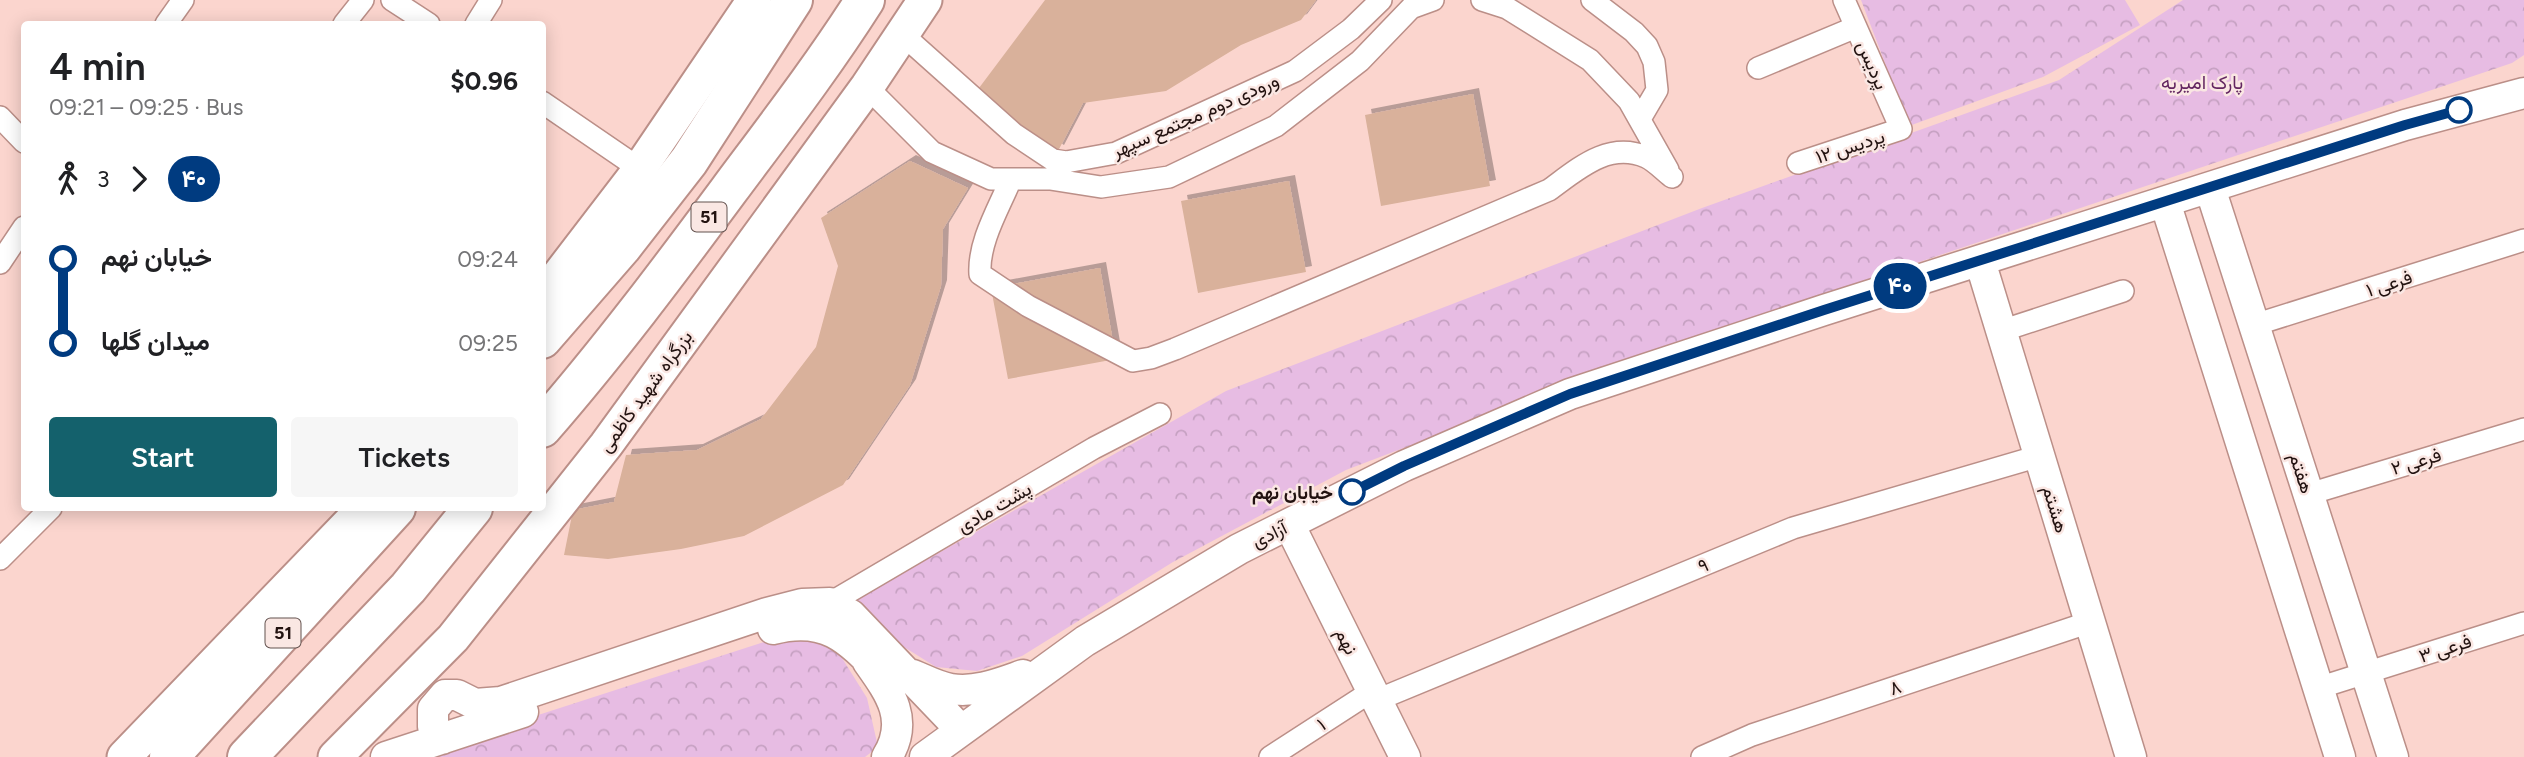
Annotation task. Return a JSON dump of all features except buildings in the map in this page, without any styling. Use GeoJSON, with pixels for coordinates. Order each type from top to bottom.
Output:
{"type":"FeatureCollection","features":[{"type":"Feature","properties":{"kind":"highway","name":"51"},"geometry":{"type":"LineString","coordinates":[[546,334],[622,247],[689,161],[793,0]]}},
{"type":"Feature","properties":{"kind":"highway","name":"51"},"geometry":{"type":"LineString","coordinates":[[546,423],[593,369],[706,221],[831,53],[865,0]]}},
{"type":"Feature","properties":{"kind":"highway"},"geometry":{"type":"LineString","coordinates":[[546,316],[622,247]]}},
{"type":"Feature","properties":{"kind":"highway","name":"51"},"geometry":{"type":"LineString","coordinates":[[169,757],[393,511]]}},
{"type":"Feature","properties":{"kind":"highway"},"geometry":{"type":"LineString","coordinates":[[282,757],[408,588],[471,511]]}},
{"type":"Feature","properties":{"kind":"highway"},"geometry":{"type":"LineString","coordinates":[[247,757],[408,588]]}},
{"type":"Feature","properties":{"kind":"main road"},"geometry":{"type":"LineString","coordinates":[[546,292],[640,169],[754,0]]}},
{"type":"Feature","properties":{"kind":"main road","name":"بزرگراه شهید کاظمی"},"geometry":{"type":"LineString","coordinates":[[335,757],[453,638],[606,445],[867,87],[925,0]]}},
{"type":"Feature","properties":{"kind":"main road"},"geometry":{"type":"LineString","coordinates":[[124,757],[361,511]]}},
{"type":"Feature","properties":{"kind":"street"},"geometry":{"type":"LineString","coordinates":[[168,21],[183,0]]}},
{"type":"Feature","properties":{"kind":"street"},"geometry":{"type":"LineString","coordinates":[[346,21],[363,0]]}},
{"type":"Feature","properties":{"kind":"street"},"geometry":{"type":"LineString","coordinates":[[392,0],[424,21]]}},
{"type":"Feature","properties":{"kind":"street"},"geometry":{"type":"LineString","coordinates":[[478,21],[491,0]]}},
{"type":"Feature","properties":{"kind":"street","name":"ورودی دوم مجتمع سپهر"},"geometry":{"type":"LineString","coordinates":[[902,34],[1014,134],[1053,160],[1066,162],[1116,153],[1295,71],[1352,29],[1381,0]]}},
{"type":"Feature","properties":{"kind":"street"},"geometry":{"type":"LineString","coordinates":[[867,87],[932,152],[990,179],[1050,179],[1101,187],[1169,177],[1276,126],[1360,61],[1412,8],[1433,0]]}},
{"type":"Feature","properties":{"kind":"street"},"geometry":{"type":"LineString","coordinates":[[1011,179],[983,247],[980,274],[1028,306],[1133,361],[1175,349],[1549,190],[1588,162],[1617,150],[1647,157],[1672,177],[1629,101],[1590,60],[1507,8],[1482,0]]}},
{"type":"Feature","properties":{"kind":"street"},"geometry":{"type":"LineString","coordinates":[[1592,0],[1634,32],[1647,46],[1654,62],[1657,90],[1640,119]]}},
{"type":"Feature","properties":{"kind":"street","name":"پردیس"},"geometry":{"type":"LineString","coordinates":[[1844,0],[1901,129]]}},
{"type":"Feature","properties":{"kind":"street"},"geometry":{"type":"LineString","coordinates":[[1758,68],[1856,27]]}},
{"type":"Feature","properties":{"kind":"street","name":"آزادی"},"geometry":{"type":"LineString","coordinates":[[2405,125],[2524,74]]}},
{"type":"Feature","properties":{"kind":"street","name":"آزادی"},"geometry":{"type":"LineString","coordinates":[[943,743],[1085,641],[1238,549],[1404,466],[1570,394],[2405,125],[2524,93]]}},
{"type":"Feature","properties":{"kind":"street"},"geometry":{"type":"LineString","coordinates":[[546,105],[640,169]]}},
{"type":"Feature","properties":{"kind":"street"},"geometry":{"type":"LineString","coordinates":[[0,117],[21,139]]}},
{"type":"Feature","properties":{"kind":"street","name":"پردیس ۱۲"},"geometry":{"type":"LineString","coordinates":[[1798,163],[1901,129]]}},
{"type":"Feature","properties":{"kind":"street","name":"هفتم"},"geometry":{"type":"LineString","coordinates":[[2210,188],[2393,757]]}},
{"type":"Feature","properties":{"kind":"street"},"geometry":{"type":"LineString","coordinates":[[2165,202],[2340,757]]}},
{"type":"Feature","properties":{"kind":"street"},"geometry":{"type":"LineString","coordinates":[[0,263],[21,232]]}},
{"type":"Feature","properties":{"kind":"street","name":"فرعی ۱"},"geometry":{"type":"LineString","coordinates":[[2254,326],[2524,240]]}},
{"type":"Feature","properties":{"kind":"street","name":"هشتم"},"geometry":{"type":"LineString","coordinates":[[1979,261],[2131,757]]}},
{"type":"Feature","properties":{"kind":"street"},"geometry":{"type":"LineString","coordinates":[[2001,331],[2123,291]]}},
{"type":"Feature","properties":{"kind":"street","name":"پشت مادی"},"geometry":{"type":"LineString","coordinates":[[824,615],[1094,448],[1160,414]]}},
{"type":"Feature","properties":{"kind":"street","name":"فرعی ۲"},"geometry":{"type":"LineString","coordinates":[[2308,494],[2524,429]]}},
{"type":"Feature","properties":{"kind":"street","name":"۹"},"geometry":{"type":"LineString","coordinates":[[1374,695],[1793,528],[2039,456]]}},
{"type":"Feature","properties":{"kind":"street"},"geometry":{"type":"LineString","coordinates":[[0,559],[48,511]]}},
{"type":"Feature","properties":{"kind":"street","name":"نهم"},"geometry":{"type":"LineString","coordinates":[[1289,524],[1405,757]]}},
{"type":"Feature","properties":{"kind":"street"},"geometry":{"type":"LineString","coordinates":[[442,739],[433,727],[433,709],[445,695],[457,695],[475,704],[501,702],[767,613],[802,604],[824,615],[851,615],[906,672],[943,743]]}},
{"type":"Feature","properties":{"kind":"street"},"geometry":{"type":"LineString","coordinates":[[824,615],[831,630],[862,653],[943,743]]}},
{"type":"Feature","properties":{"kind":"street"},"geometry":{"type":"LineString","coordinates":[[386,757],[776,628],[807,624],[824,615]]}},
{"type":"Feature","properties":{"kind":"street","name":"۸"},"geometry":{"type":"LineString","coordinates":[[1702,757],[1752,735],[2090,622]]}},
{"type":"Feature","properties":{"kind":"street","name":"فرعی ۳"},"geometry":{"type":"LineString","coordinates":[[2318,688],[2524,623]]}},
{"type":"Feature","properties":{"kind":"street"},"geometry":{"type":"LineString","coordinates":[[453,638],[448,657],[449,676],[457,695]]}},
{"type":"Feature","properties":{"kind":"street"},"geometry":{"type":"LineString","coordinates":[[906,672],[951,689],[989,687],[1027,673],[1085,641]]}},
{"type":"Feature","properties":{"kind":"street"},"geometry":{"type":"LineString","coordinates":[[862,653],[892,699],[896,712],[899,725],[887,757]]}},
{"type":"Feature","properties":{"kind":"street","name":"۱"},"geometry":{"type":"LineString","coordinates":[[1270,757],[1374,695]]}},
{"type":"Feature","properties":{"kind":"green space"},"geometry":{"type":"Polygon","coordinates":[[[1861,0],[2125,0],[2140,25],[2043,77],[1909,126],[1861,0]]]}},
{"type":"Feature","properties":{"kind":"green space","name":"پارک امیریه"},"geometry":{"type":"Polygon","coordinates":[[[2183,0],[2524,0],[2524,55],[2512,63],[1684,341],[1346,470],[1173,562],[1022,656],[977,671],[936,667],[896,642],[850,603],[1226,391],[1702,208],[2059,80],[2183,0]]]}},
{"type":"Feature","properties":{"kind":"green space"},"geometry":{"type":"Polygon","coordinates":[[[792,633],[837,650],[867,698],[878,747],[865,757],[421,757],[532,717],[792,633]]]}},
{"type":"Feature","properties":{"kind":"bus line","name":"۴۰"},"geometry":{"type":"LineString","coordinates":[[1352,492],[1404,466],[1570,394],[1824,310],[2459,110]]}},
{"type":"Feature","properties":{"kind":"place","name":"خیابان نهم"},"geometry":{"type":"Point","coordinates":[1352,492]}}]}
